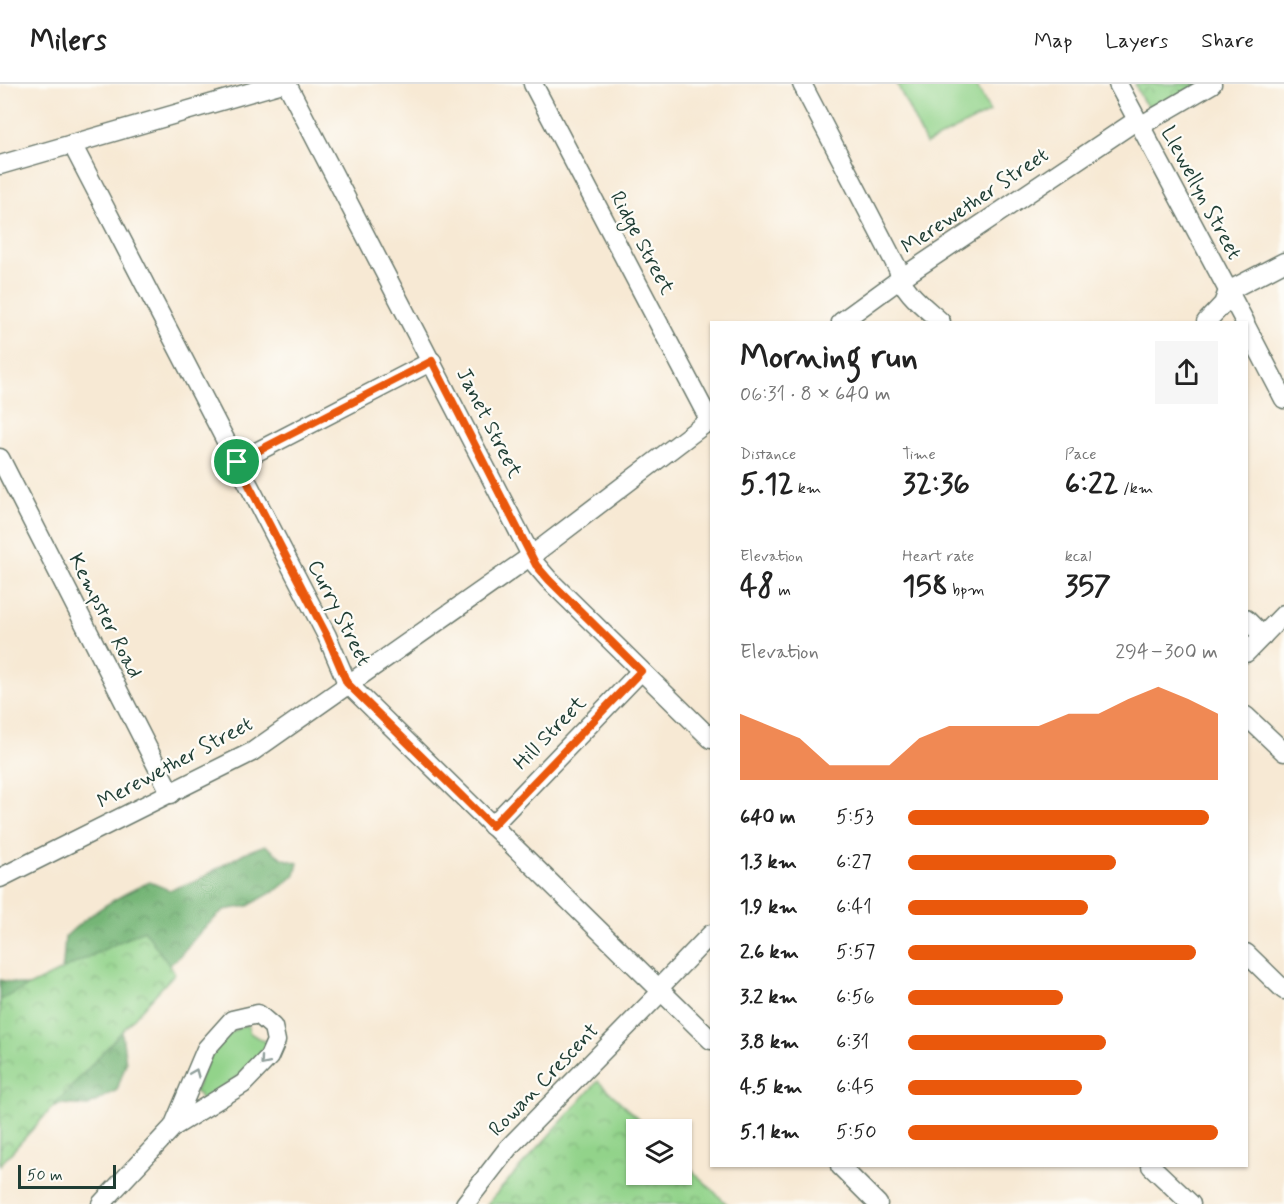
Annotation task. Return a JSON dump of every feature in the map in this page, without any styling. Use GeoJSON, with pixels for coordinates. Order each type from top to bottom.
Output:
{"type":"FeatureCollection","features":[{"type":"Feature","properties":{"kind":"street"},"geometry":{"type":"LineString","coordinates":[[0,165],[279,84]]}},
{"type":"Feature","properties":{"kind":"street","name":"Janet Street"},"geometry":{"type":"LineString","coordinates":[[287,84],[531,556],[549,580],[710,738]]}},
{"type":"Feature","properties":{"kind":"street","name":"Ridge Street"},"geometry":{"type":"LineString","coordinates":[[533,84],[710,420]]}},
{"type":"Feature","properties":{"kind":"street"},"geometry":{"type":"LineString","coordinates":[[802,84],[898,269],[900,279],[940,321]]}},
{"type":"Feature","properties":{"kind":"street","name":"Llewellyn Street"},"geometry":{"type":"LineString","coordinates":[[1118,84],[1244,321]]}},
{"type":"Feature","properties":{"kind":"street","name":"Merewether Street"},"geometry":{"type":"LineString","coordinates":[[842,321],[900,279],[1139,123],[1212,84]]}},
{"type":"Feature","properties":{"kind":"street","name":"Curry Street"},"geometry":{"type":"LineString","coordinates":[[72,144],[327,636],[347,683],[710,1039]]}},
{"type":"Feature","properties":{"kind":"street"},"geometry":{"type":"LineString","coordinates":[[1207,321],[1223,304],[1228,291],[1284,262]]}},
{"type":"Feature","properties":{"kind":"street","name":"Llewellyn Street"},"geometry":{"type":"LineString","coordinates":[[1248,328],[1284,399]]}},
{"type":"Feature","properties":{"kind":"street"},"geometry":{"type":"LineString","coordinates":[[237,462],[432,361]]}},
{"type":"Feature","properties":{"kind":"street","name":"Merewether Street"},"geometry":{"type":"LineString","coordinates":[[0,878],[252,752],[347,683],[531,556],[710,420]]}},
{"type":"Feature","properties":{"kind":"street","name":"Kempster Road"},"geometry":{"type":"LineString","coordinates":[[0,458],[171,794]]}},
{"type":"Feature","properties":{"kind":"street"},"geometry":{"type":"LineString","coordinates":[[1248,651],[1284,614]]}},
{"type":"Feature","properties":{"kind":"street"},"geometry":{"type":"LineString","coordinates":[[1248,621],[1263,636]]}},
{"type":"Feature","properties":{"kind":"street","name":"Hill Street"},"geometry":{"type":"LineString","coordinates":[[492,826],[641,671]]}},
{"type":"Feature","properties":{"kind":"street"},"geometry":{"type":"LineString","coordinates":[[1248,718],[1284,752]]}},
{"type":"Feature","properties":{"kind":"street","name":"Rowan Crescent"},"geometry":{"type":"LineString","coordinates":[[465,1204],[509,1146],[710,935]]}},
{"type":"Feature","properties":{"kind":"street"},"geometry":{"type":"LineString","coordinates":[[1248,955],[1284,990]]}},
{"type":"Feature","properties":{"kind":"street"},"geometry":{"type":"LineString","coordinates":[[101,1204],[173,1127],[243,1083],[269,1058],[276,1041],[273,1027],[258,1014],[232,1020],[206,1049],[173,1127]]}},
{"type":"Feature","properties":{"kind":"street"},"geometry":{"type":"LineString","coordinates":[[841,1167],[875,1203]]}},
{"type":"Feature","properties":{"kind":"street"},"geometry":{"type":"LineString","coordinates":[[1152,1167],[1191,1204]]}},
{"type":"Feature","properties":{"kind":"green space"},"geometry":{"type":"Polygon","coordinates":[[[897,84],[976,84],[990,112],[926,144],[897,84]]]}},
{"type":"Feature","properties":{"kind":"green space"},"geometry":{"type":"Polygon","coordinates":[[[1135,84],[1199,84],[1157,109],[1146,104],[1135,84]]]}},
{"type":"Feature","properties":{"kind":"green space"},"geometry":{"type":"Polygon","coordinates":[[[265,845],[282,858],[298,863],[295,875],[278,889],[248,906],[224,910],[201,931],[176,960],[166,967],[120,1020],[126,1063],[117,1090],[88,1106],[62,1104],[50,1108],[0,1162],[0,980],[32,987],[58,982],[63,965],[65,937],[105,905],[150,882],[169,890],[196,881],[244,853],[265,845]]]}},
{"type":"Feature","properties":{"kind":"green space"},"geometry":{"type":"Polygon","coordinates":[[[144,930],[175,973],[0,1165],[0,1000],[144,930]]]}},
{"type":"Feature","properties":{"kind":"green space"},"geometry":{"type":"Polygon","coordinates":[[[247,1024],[250,1033],[263,1041],[270,1040],[252,1067],[202,1101],[199,1094],[195,1092],[213,1051],[227,1035],[247,1024]]]}},
{"type":"Feature","properties":{"kind":"green space"},"geometry":{"type":"Polygon","coordinates":[[[598,1081],[638,1119],[626,1119],[626,1185],[692,1185],[692,1171],[727,1204],[487,1204],[598,1081]]]}},
{"type":"Feature","properties":{"kind":"route"},"geometry":{"type":"LineString","coordinates":[[432,361],[536,565],[641,671],[492,826],[347,683],[327,636],[237,462],[432,361]]}}]}
